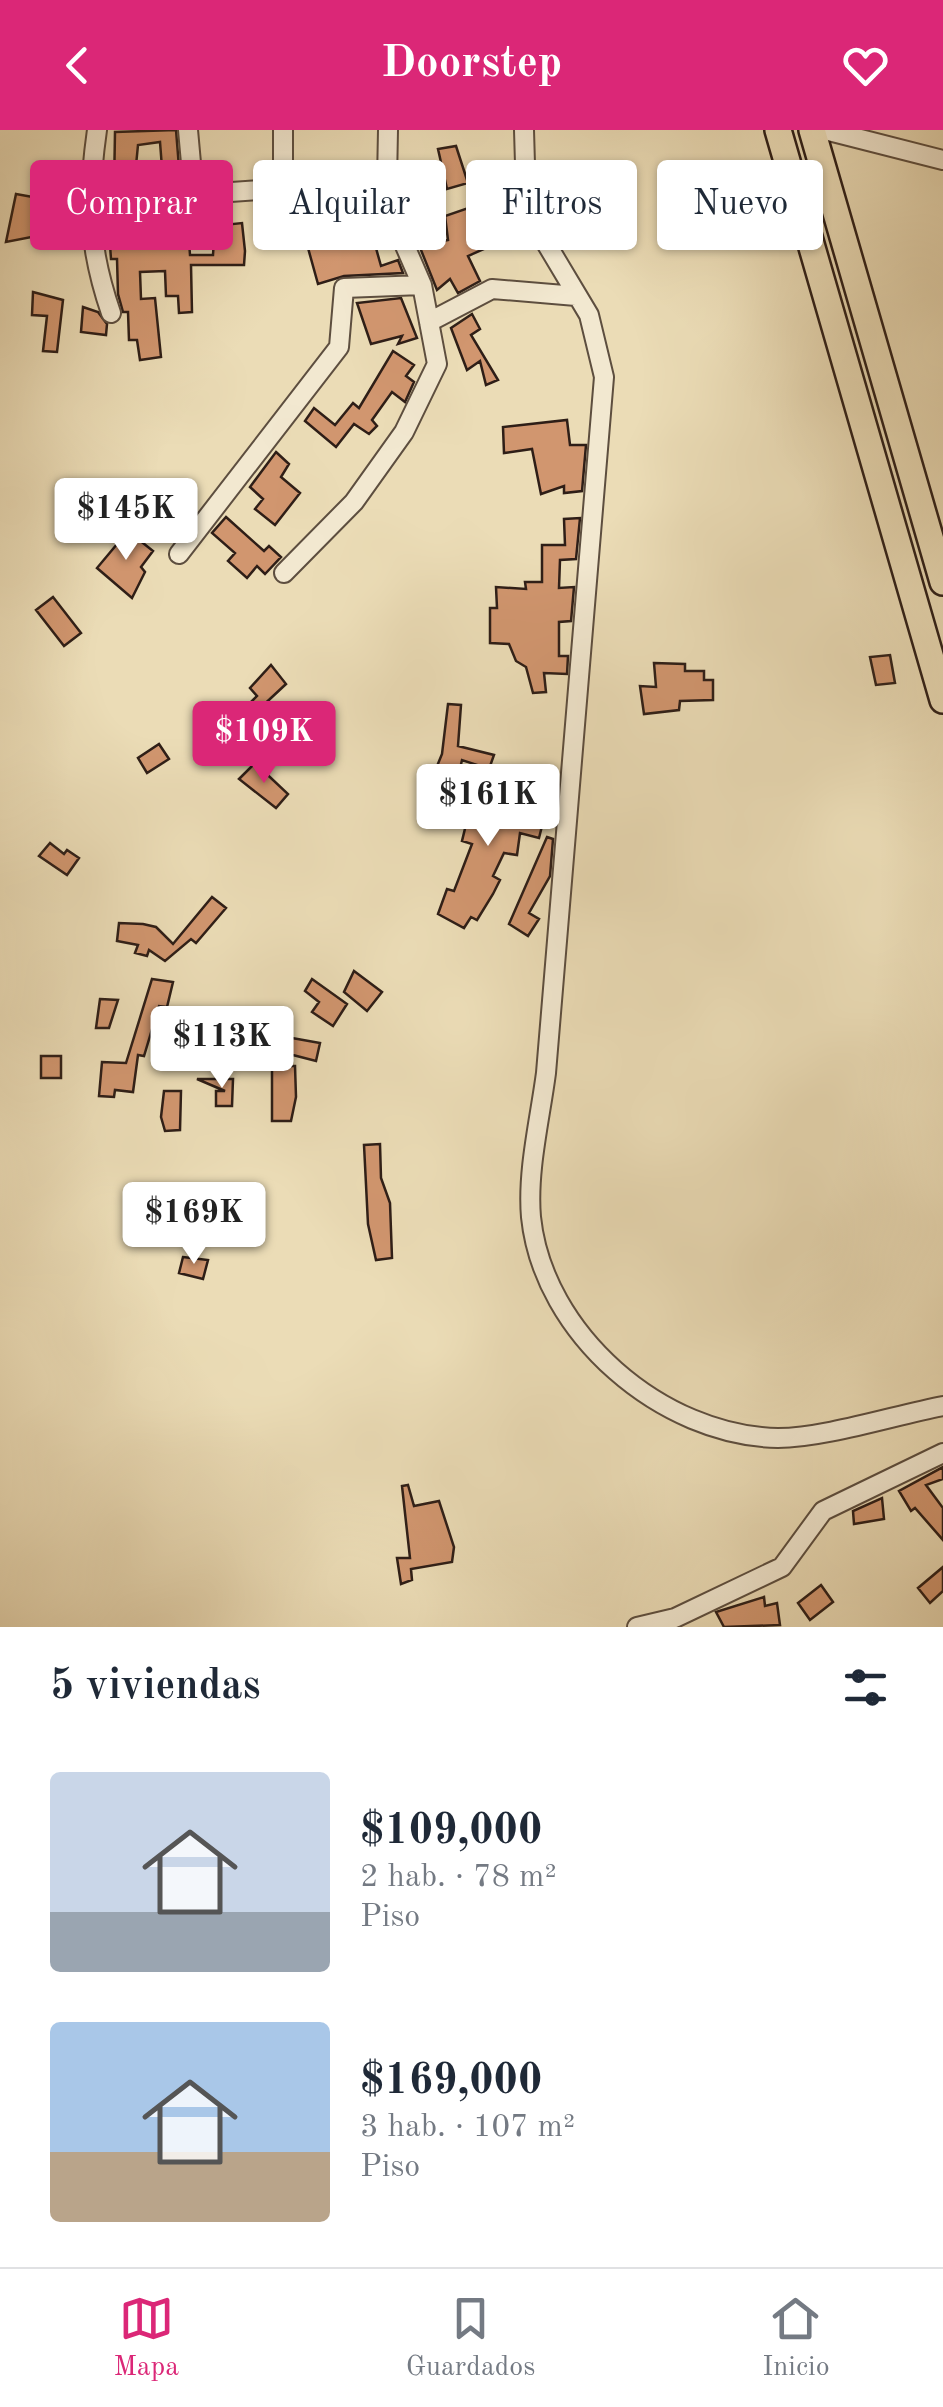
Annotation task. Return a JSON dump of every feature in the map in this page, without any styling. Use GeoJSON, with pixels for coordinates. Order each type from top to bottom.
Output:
{"type":"FeatureCollection","features":[{"type":"Feature","properties":{"kind":"highway"},"geometry":{"type":"LineString","coordinates":[[778,130],[943,700]]}},
{"type":"Feature","properties":{"kind":"highway"},"geometry":{"type":"LineString","coordinates":[[812,130],[943,582]]}},
{"type":"Feature","properties":{"kind":"street"},"geometry":{"type":"LineString","coordinates":[[93,160],[97,130]]}},
{"type":"Feature","properties":{"kind":"street"},"geometry":{"type":"LineString","coordinates":[[188,130],[191,160]]}},
{"type":"Feature","properties":{"kind":"street"},"geometry":{"type":"LineString","coordinates":[[283,160],[284,130]]}},
{"type":"Feature","properties":{"kind":"street"},"geometry":{"type":"LineString","coordinates":[[387,160],[388,130]]}},
{"type":"Feature","properties":{"kind":"street"},"geometry":{"type":"LineString","coordinates":[[524,130],[525,164],[540,233],[588,314],[602,356],[602,428],[546,1073],[532,1186],[535,1238],[558,1304],[588,1344],[649,1396],[709,1424],[784,1438],[943,1406]]}},
{"type":"Feature","properties":{"kind":"street"},"geometry":{"type":"LineString","coordinates":[[825,130],[943,160]]}},
{"type":"Feature","properties":{"kind":"street"},"geometry":{"type":"LineString","coordinates":[[93,250],[111,313]]}},
{"type":"Feature","properties":{"kind":"street"},"geometry":{"type":"LineString","coordinates":[[284,573],[354,502],[404,432],[438,364],[422,284],[407,250]]}},
{"type":"Feature","properties":{"kind":"street"},"geometry":{"type":"LineString","coordinates":[[178,554],[339,347],[344,288],[422,284]]}},
{"type":"Feature","properties":{"kind":"street"},"geometry":{"type":"LineString","coordinates":[[429,322],[492,289],[576,296]]}},
{"type":"Feature","properties":{"kind":"street"},"geometry":{"type":"LineString","coordinates":[[637,1627],[674,1618],[782,1567],[824,1511],[943,1452]]}},
{"type":"Feature","properties":{"kind":"building"},"geometry":{"type":"Polygon","coordinates":[[[176,130],[178,160],[161,160],[160,142],[138,145],[137,160],[114,160],[115,132],[176,130]]]}},
{"type":"Feature","properties":{"kind":"building"},"geometry":{"type":"Polygon","coordinates":[[[456,146],[466,184],[447,189],[446,160],[440,160],[438,149],[456,146]]]}},
{"type":"Feature","properties":{"kind":"building"},"geometry":{"type":"Polygon","coordinates":[[[16,194],[30,196],[30,237],[6,242],[16,194]]]}},
{"type":"Feature","properties":{"kind":"building"},"geometry":{"type":"Polygon","coordinates":[[[466,209],[466,250],[482,250],[468,256],[480,281],[458,293],[450,279],[437,290],[421,250],[446,250],[446,216],[466,209]]]}},
{"type":"Feature","properties":{"kind":"building"},"geometry":{"type":"Polygon","coordinates":[[[242,223],[244,265],[191,265],[192,312],[179,313],[178,296],[166,296],[165,271],[140,272],[141,299],[155,298],[161,357],[140,360],[137,340],[129,340],[128,312],[123,312],[118,294],[117,259],[111,259],[110,250],[190,250],[190,255],[213,255],[213,250],[233,250],[233,224],[242,223]]]}},
{"type":"Feature","properties":{"kind":"building"},"geometry":{"type":"Polygon","coordinates":[[[309,250],[377,250],[381,266],[398,260],[403,273],[344,276],[318,284],[309,250]]]}},
{"type":"Feature","properties":{"kind":"building"},"geometry":{"type":"Polygon","coordinates":[[[33,292],[63,300],[57,352],[43,351],[47,316],[32,315],[33,292]]]}},
{"type":"Feature","properties":{"kind":"building"},"geometry":{"type":"Polygon","coordinates":[[[401,298],[417,338],[398,344],[402,336],[371,344],[357,303],[401,298]]]}},
{"type":"Feature","properties":{"kind":"building"},"geometry":{"type":"Polygon","coordinates":[[[83,307],[98,312],[107,324],[106,335],[81,332],[83,307]]]}},
{"type":"Feature","properties":{"kind":"building"},"geometry":{"type":"Polygon","coordinates":[[[472,314],[480,329],[471,335],[498,380],[486,385],[480,361],[467,370],[451,328],[472,314]]]}},
{"type":"Feature","properties":{"kind":"building"},"geometry":{"type":"Polygon","coordinates":[[[393,351],[414,365],[406,376],[414,382],[405,402],[392,392],[372,420],[377,426],[369,434],[354,424],[336,447],[305,421],[314,408],[335,425],[353,403],[359,408],[393,351]]]}},
{"type":"Feature","properties":{"kind":"building"},"geometry":{"type":"Polygon","coordinates":[[[567,420],[570,445],[586,445],[582,491],[564,493],[564,486],[541,494],[532,449],[504,453],[503,427],[567,420]]]}},
{"type":"Feature","properties":{"kind":"building"},"geometry":{"type":"Polygon","coordinates":[[[276,452],[289,464],[281,477],[300,493],[275,525],[255,509],[263,499],[250,487],[276,452]]]}},
{"type":"Feature","properties":{"kind":"building"},"geometry":{"type":"Polygon","coordinates":[[[226,517],[264,551],[269,546],[281,557],[265,574],[257,566],[247,578],[228,561],[235,553],[212,533],[226,517]]]}},
{"type":"Feature","properties":{"kind":"building"},"geometry":{"type":"Polygon","coordinates":[[[580,518],[576,559],[560,560],[559,588],[574,587],[571,621],[559,622],[559,656],[568,656],[567,674],[544,673],[546,692],[533,693],[526,667],[516,661],[509,644],[490,643],[490,608],[497,608],[496,587],[526,589],[525,582],[542,582],[542,545],[565,545],[564,519],[580,518]]]}},
{"type":"Feature","properties":{"kind":"building"},"geometry":{"type":"Polygon","coordinates":[[[128,531],[153,551],[141,567],[145,572],[132,598],[97,568],[128,531]]]}},
{"type":"Feature","properties":{"kind":"building"},"geometry":{"type":"Polygon","coordinates":[[[53,597],[81,633],[64,646],[36,610],[53,597]]]}},
{"type":"Feature","properties":{"kind":"building"},"geometry":{"type":"Polygon","coordinates":[[[890,655],[895,683],[876,685],[870,657],[890,655]]]}},
{"type":"Feature","properties":{"kind":"building"},"geometry":{"type":"Polygon","coordinates":[[[654,663],[685,664],[685,671],[704,671],[704,680],[713,680],[713,700],[680,701],[679,710],[644,714],[640,686],[656,687],[654,663]]]}},
{"type":"Feature","properties":{"kind":"building"},"geometry":{"type":"Polygon","coordinates":[[[271,665],[286,684],[256,712],[250,703],[257,696],[250,688],[271,665]]]}},
{"type":"Feature","properties":{"kind":"building"},"geometry":{"type":"Polygon","coordinates":[[[448,704],[461,705],[458,746],[494,755],[489,769],[462,760],[457,782],[433,776],[442,754],[448,704]]]}},
{"type":"Feature","properties":{"kind":"building"},"geometry":{"type":"Polygon","coordinates":[[[159,744],[169,759],[147,773],[138,758],[159,744]]]}},
{"type":"Feature","properties":{"kind":"building"},"geometry":{"type":"Polygon","coordinates":[[[255,763],[288,794],[276,808],[239,779],[255,763]]]}},
{"type":"Feature","properties":{"kind":"building"},"geometry":{"type":"Polygon","coordinates":[[[517,786],[531,789],[527,814],[544,818],[539,838],[520,833],[517,855],[504,853],[493,876],[500,880],[493,894],[477,920],[471,917],[464,928],[438,914],[447,889],[454,891],[472,844],[462,841],[474,792],[478,793],[480,787],[515,796],[517,786]]]}},
{"type":"Feature","properties":{"kind":"building"},"geometry":{"type":"Polygon","coordinates":[[[547,837],[553,839],[550,876],[529,913],[539,919],[528,936],[509,924],[547,837]]]}},
{"type":"Feature","properties":{"kind":"building"},"geometry":{"type":"Polygon","coordinates":[[[50,843],[64,854],[67,850],[79,858],[67,875],[39,856],[50,843]]]}},
{"type":"Feature","properties":{"kind":"building"},"geometry":{"type":"Polygon","coordinates":[[[212,897],[226,908],[196,943],[191,939],[165,961],[149,950],[147,956],[135,953],[138,945],[117,941],[119,923],[143,924],[156,927],[173,944],[212,897]]]}},
{"type":"Feature","properties":{"kind":"building"},"geometry":{"type":"Polygon","coordinates":[[[354,971],[382,992],[367,1011],[344,992],[354,971]]]}},
{"type":"Feature","properties":{"kind":"building"},"geometry":{"type":"Polygon","coordinates":[[[152,979],[173,982],[167,1007],[159,1006],[144,1056],[138,1055],[133,1092],[115,1090],[114,1097],[99,1096],[102,1062],[126,1063],[152,979]]]}},
{"type":"Feature","properties":{"kind":"building"},"geometry":{"type":"Polygon","coordinates":[[[312,979],[347,1004],[333,1026],[312,1012],[319,1002],[305,991],[312,979]]]}},
{"type":"Feature","properties":{"kind":"building"},"geometry":{"type":"Polygon","coordinates":[[[100,999],[118,1000],[109,1028],[96,1028],[100,999]]]}},
{"type":"Feature","properties":{"kind":"building"},"geometry":{"type":"Polygon","coordinates":[[[292,1038],[320,1043],[316,1061],[289,1054],[292,1038]]]}},
{"type":"Feature","properties":{"kind":"building"},"geometry":{"type":"Polygon","coordinates":[[[41,1056],[61,1056],[61,1078],[41,1078],[41,1056]]]}},
{"type":"Feature","properties":{"kind":"building"},"geometry":{"type":"Polygon","coordinates":[[[272,1066],[295,1066],[296,1097],[291,1121],[272,1121],[272,1066]]]}},
{"type":"Feature","properties":{"kind":"building"},"geometry":{"type":"Polygon","coordinates":[[[197,1079],[233,1079],[232,1106],[216,1106],[216,1091],[225,1091],[197,1079]]]}},
{"type":"Feature","properties":{"kind":"building"},"geometry":{"type":"Polygon","coordinates":[[[164,1091],[181,1091],[180,1130],[165,1131],[161,1117],[164,1091]]]}},
{"type":"Feature","properties":{"kind":"building"},"geometry":{"type":"Polygon","coordinates":[[[380,1144],[381,1178],[390,1203],[392,1258],[376,1260],[368,1224],[364,1145],[380,1144]]]}},
{"type":"Feature","properties":{"kind":"building"},"geometry":{"type":"Polygon","coordinates":[[[183,1257],[208,1260],[203,1279],[179,1273],[183,1257]]]}},
{"type":"Feature","properties":{"kind":"building"},"geometry":{"type":"Polygon","coordinates":[[[943,1467],[943,1479],[926,1485],[943,1508],[943,1540],[915,1508],[911,1511],[899,1491],[943,1467]]]}},
{"type":"Feature","properties":{"kind":"building"},"geometry":{"type":"Polygon","coordinates":[[[408,1485],[414,1506],[439,1501],[454,1547],[452,1562],[411,1569],[412,1580],[401,1584],[397,1558],[410,1558],[402,1486],[408,1485]]]}},
{"type":"Feature","properties":{"kind":"building"},"geometry":{"type":"Polygon","coordinates":[[[882,1498],[884,1519],[854,1524],[853,1511],[882,1498]]]}},
{"type":"Feature","properties":{"kind":"building"},"geometry":{"type":"Polygon","coordinates":[[[943,1567],[943,1591],[930,1603],[918,1588],[943,1567]]]}},
{"type":"Feature","properties":{"kind":"building"},"geometry":{"type":"Polygon","coordinates":[[[821,1585],[833,1602],[810,1620],[798,1603],[821,1585]]]}},
{"type":"Feature","properties":{"kind":"building"},"geometry":{"type":"Polygon","coordinates":[[[764,1597],[765,1606],[777,1603],[780,1625],[724,1627],[716,1612],[764,1597]]]}}]}
